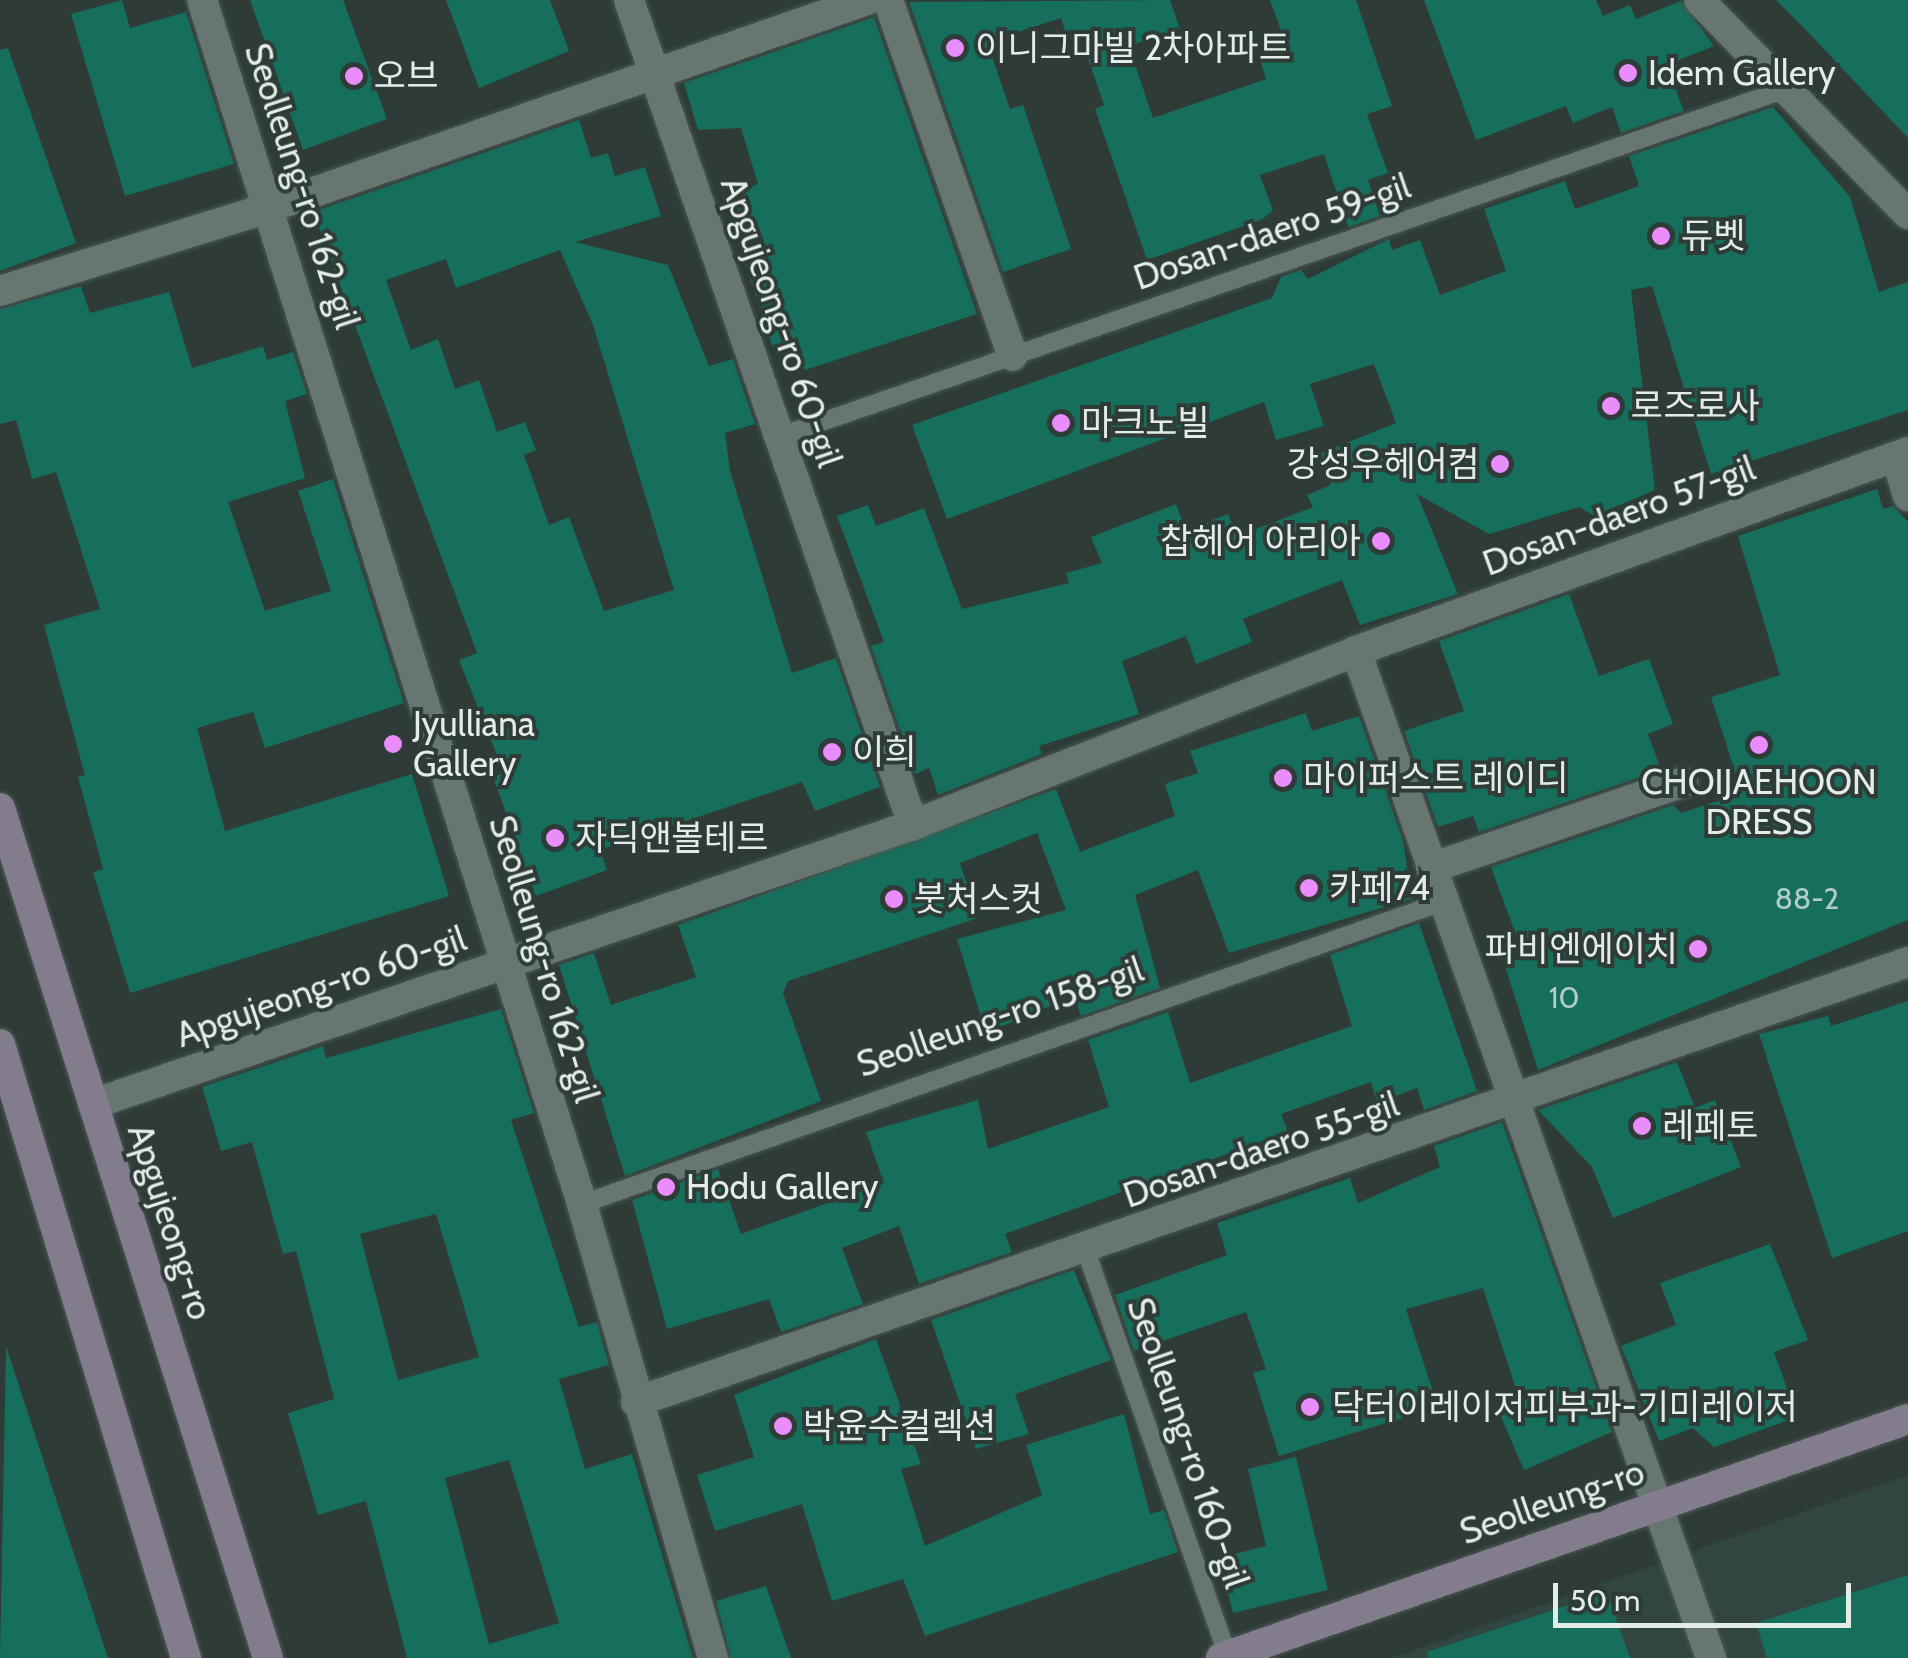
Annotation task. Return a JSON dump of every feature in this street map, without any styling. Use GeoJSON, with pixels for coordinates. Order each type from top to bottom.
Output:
{"type":"FeatureCollection","features":[{"type":"Feature","properties":{"kind":"main road","name":"Apgujeong-ro"},"geometry":{"type":"LineString","coordinates":[[0,808],[268,1658]]}},
{"type":"Feature","properties":{"kind":"main road"},"geometry":{"type":"LineString","coordinates":[[0,1044],[186,1658]]}},
{"type":"Feature","properties":{"kind":"main road","name":"Seolleung-ro"},"geometry":{"type":"LineString","coordinates":[[1225,1657],[1908,1419]]}},
{"type":"Feature","properties":{"kind":"street","name":"Seolleung-ro 162-gil"},"geometry":{"type":"LineString","coordinates":[[202,0],[271,207],[582,1204],[712,1658]]}},
{"type":"Feature","properties":{"kind":"street","name":"Apgujeong-ro 60-gil"},"geometry":{"type":"LineString","coordinates":[[629,0],[913,825]]}},
{"type":"Feature","properties":{"kind":"street"},"geometry":{"type":"LineString","coordinates":[[0,291],[271,207],[654,70],[866,0]]}},
{"type":"Feature","properties":{"kind":"street"},"geometry":{"type":"LineString","coordinates":[[888,0],[1013,356]]}},
{"type":"Feature","properties":{"kind":"street"},"geometry":{"type":"LineString","coordinates":[[1699,0],[1908,214]]}},
{"type":"Feature","properties":{"kind":"street"},"geometry":{"type":"LineString","coordinates":[[1902,454],[1908,496]]}},
{"type":"Feature","properties":{"kind":"street","name":"Dosan-daero 57-gil"},"geometry":{"type":"LineString","coordinates":[[1356,651],[1902,454]]}},
{"type":"Feature","properties":{"kind":"street"},"geometry":{"type":"LineString","coordinates":[[1356,651],[1511,1103],[1711,1658]]}},
{"type":"Feature","properties":{"kind":"street","name":"Apgujeong-ro 60-gil"},"geometry":{"type":"LineString","coordinates":[[94,1104],[913,825],[1356,651]]}},
{"type":"Feature","properties":{"kind":"street"},"geometry":{"type":"LineString","coordinates":[[1431,868],[1683,782]]}},
{"type":"Feature","properties":{"kind":"street","name":"Dosan-daero 55-gil"},"geometry":{"type":"LineString","coordinates":[[636,1402],[1086,1251],[1908,962]]}},
{"type":"Feature","properties":{"kind":"lane","name":"Dosan-daero 59-gil"},"geometry":{"type":"LineString","coordinates":[[782,436],[1783,90]]}},
{"type":"Feature","properties":{"kind":"lane","name":"Seolleung-ro 158-gil"},"geometry":{"type":"LineString","coordinates":[[582,1204],[1442,902]]}},
{"type":"Feature","properties":{"kind":"lane","name":"Seolleung-ro 160-gil"},"geometry":{"type":"LineString","coordinates":[[1086,1251],[1225,1657]]}},
{"type":"Feature","properties":{"kind":"shaded area"},"geometry":{"type":"Polygon","coordinates":[[[1908,1475],[1908,1658],[1392,1658],[1908,1475]]]}},
{"type":"Feature","properties":{"kind":"building"},"geometry":{"type":"Polygon","coordinates":[[[122,0],[130,28],[186,12],[234,164],[125,196],[71,14],[122,0]]]}},
{"type":"Feature","properties":{"kind":"building","name":"오브"},"geometry":{"type":"Polygon","coordinates":[[[250,0],[343,0],[387,119],[303,150],[250,0]]]}},
{"type":"Feature","properties":{"kind":"building"},"geometry":{"type":"Polygon","coordinates":[[[446,0],[550,0],[569,51],[479,88],[446,0]]]}},
{"type":"Feature","properties":{"kind":"building"},"geometry":{"type":"Polygon","coordinates":[[[1170,0],[1180,29],[1129,46],[1153,118],[1266,79],[1258,53],[1286,44],[1270,0],[1356,0],[1392,106],[1367,114],[1388,173],[1368,180],[1380,216],[1348,227],[1324,154],[1260,175],[1273,211],[1261,220],[1147,260],[1095,109],[1104,105],[1080,35],[1068,40],[1061,18],[987,42],[1010,109],[1023,105],[1071,249],[1003,272],[909,2],[1170,0]]]}},
{"type":"Feature","properties":{"kind":"building"},"geometry":{"type":"Polygon","coordinates":[[[1424,0],[1596,0],[1603,16],[1630,5],[1636,19],[1681,1],[1714,46],[1666,65],[1684,111],[1621,133],[1612,107],[1573,123],[1566,106],[1476,140],[1424,0]]]}},
{"type":"Feature","properties":{"kind":"building"},"geometry":{"type":"Polygon","coordinates":[[[1776,0],[1908,0],[1908,138],[1805,29],[1776,0]]]}},
{"type":"Feature","properties":{"kind":"building"},"geometry":{"type":"Polygon","coordinates":[[[874,17],[977,314],[805,370],[794,341],[773,349],[723,195],[758,184],[741,128],[698,130],[684,83],[874,17]]]}},
{"type":"Feature","properties":{"kind":"building"},"geometry":{"type":"Polygon","coordinates":[[[8,48],[76,243],[0,271],[0,50],[8,48]]]}},
{"type":"Feature","properties":{"kind":"building"},"geometry":{"type":"Polygon","coordinates":[[[1773,107],[1850,197],[1879,292],[1908,282],[1908,410],[1711,474],[1652,286],[1631,290],[1655,490],[1594,516],[1579,507],[1489,534],[1417,494],[1458,594],[1360,625],[1342,580],[1243,619],[1252,642],[1196,664],[1186,636],[1122,661],[1139,714],[1039,746],[1042,754],[938,795],[929,768],[915,774],[871,646],[884,642],[837,516],[868,505],[876,526],[924,508],[962,609],[1069,583],[1066,573],[1102,563],[1091,537],[1176,504],[1186,530],[1228,514],[1238,536],[1313,507],[1307,495],[1331,485],[1319,454],[1396,423],[1374,364],[1310,384],[1324,426],[1276,440],[1264,402],[947,519],[912,425],[1272,298],[1281,277],[1301,270],[1308,279],[1389,239],[1392,250],[1420,240],[1440,295],[1506,271],[1484,209],[1565,181],[1575,209],[1639,186],[1629,156],[1773,107]]]}},
{"type":"Feature","properties":{"kind":"building"},"geometry":{"type":"Polygon","coordinates":[[[579,120],[591,158],[608,153],[615,176],[645,167],[661,216],[575,242],[668,265],[709,366],[733,359],[755,424],[725,433],[730,471],[792,673],[836,658],[880,787],[815,811],[802,782],[600,850],[607,870],[536,896],[493,777],[504,773],[459,660],[477,653],[313,212],[579,120]],[[560,250],[456,288],[446,259],[386,280],[411,350],[438,339],[455,389],[479,380],[497,432],[525,422],[536,450],[524,455],[549,525],[569,517],[604,611],[674,590],[593,325],[560,250]]]}},
{"type":"Feature","properties":{"kind":"building"},"geometry":{"type":"Polygon","coordinates":[[[81,286],[90,313],[169,292],[192,368],[263,346],[267,360],[293,352],[307,394],[285,401],[305,478],[228,502],[265,611],[331,591],[298,491],[333,479],[404,703],[265,748],[253,712],[197,728],[225,831],[412,774],[449,896],[130,993],[93,872],[103,869],[78,777],[85,775],[44,625],[100,609],[56,472],[32,479],[16,420],[0,424],[0,309],[81,286]]]}},
{"type":"Feature","properties":{"kind":"building"},"geometry":{"type":"Polygon","coordinates":[[[1877,489],[1883,509],[1893,506],[1908,522],[1908,920],[1538,1070],[1504,963],[1524,957],[1491,867],[1673,805],[1681,813],[1742,793],[1711,697],[1780,675],[1738,536],[1877,489]]]}},
{"type":"Feature","properties":{"kind":"building"},"geometry":{"type":"Polygon","coordinates":[[[1569,594],[1599,676],[1649,659],[1673,724],[1648,734],[1661,770],[1479,832],[1473,816],[1438,827],[1404,731],[1464,711],[1439,641],[1569,594]]]}},
{"type":"Feature","properties":{"kind":"building"},"geometry":{"type":"Polygon","coordinates":[[[1306,713],[1312,731],[1359,716],[1403,840],[1412,899],[1229,953],[1198,870],[1135,895],[1160,988],[1081,1016],[1074,996],[986,1033],[957,939],[1066,910],[1037,833],[960,863],[978,918],[788,981],[783,993],[821,1101],[625,1176],[559,965],[594,953],[611,1005],[696,977],[678,925],[1056,789],[1080,852],[1175,816],[1165,784],[1198,773],[1190,751],[1306,713]]]}},
{"type":"Feature","properties":{"kind":"building"},"geometry":{"type":"Polygon","coordinates":[[[1419,923],[1477,1091],[1424,1110],[1417,1088],[1377,1103],[1371,1082],[1281,1114],[1288,1132],[1005,1234],[1012,1252],[919,1284],[899,1226],[842,1248],[863,1304],[781,1332],[769,1299],[667,1329],[632,1200],[718,1169],[741,1234],[884,1183],[866,1132],[978,1100],[988,1149],[1109,1107],[1088,1040],[1168,1012],[1190,1083],[1352,1026],[1330,955],[1419,923]]]}},
{"type":"Feature","properties":{"kind":"building"},"geometry":{"type":"Polygon","coordinates":[[[1908,1001],[1908,1231],[1832,1258],[1759,1034],[1828,1016],[1831,1026],[1908,1001]]]}},
{"type":"Feature","properties":{"kind":"building"},"geometry":{"type":"Polygon","coordinates":[[[501,1009],[534,1113],[511,1120],[579,1327],[597,1322],[609,1365],[559,1379],[585,1469],[632,1454],[693,1658],[407,1658],[366,1501],[318,1515],[288,1413],[334,1399],[296,1251],[283,1254],[252,1142],[221,1151],[202,1087],[323,1046],[326,1058],[501,1009]],[[436,1214],[360,1234],[398,1380],[479,1357],[436,1214]],[[509,1460],[445,1478],[489,1644],[559,1623],[509,1460]]]}},
{"type":"Feature","properties":{"kind":"building","name":"레페토"},"geometry":{"type":"Polygon","coordinates":[[[1677,1062],[1695,1108],[1715,1100],[1741,1167],[1613,1218],[1592,1167],[1538,1110],[1677,1062]]]}},
{"type":"Feature","properties":{"kind":"building"},"geometry":{"type":"Polygon","coordinates":[[[1502,1122],[1612,1432],[1524,1470],[1498,1410],[1520,1401],[1483,1288],[1406,1309],[1438,1407],[1279,1456],[1253,1373],[1266,1369],[1246,1312],[1134,1351],[1115,1295],[1227,1255],[1217,1223],[1350,1178],[1358,1203],[1440,1167],[1434,1146],[1502,1122]]]}},
{"type":"Feature","properties":{"kind":"building"},"geometry":{"type":"Polygon","coordinates":[[[1770,1244],[1808,1340],[1774,1352],[1797,1417],[1714,1447],[1693,1428],[1659,1441],[1621,1346],[1676,1325],[1660,1283],[1770,1244]]]}},
{"type":"Feature","properties":{"kind":"building"},"geometry":{"type":"Polygon","coordinates":[[[1074,1270],[1111,1360],[1015,1394],[1029,1434],[976,1449],[931,1320],[1074,1270]]]}},
{"type":"Feature","properties":{"kind":"building"},"geometry":{"type":"Polygon","coordinates":[[[876,1339],[921,1464],[901,1469],[925,1546],[1042,1495],[1026,1445],[1124,1414],[1150,1514],[1164,1510],[1178,1552],[925,1636],[903,1579],[832,1601],[802,1504],[715,1531],[697,1475],[754,1457],[734,1395],[876,1339]]]}},
{"type":"Feature","properties":{"kind":"building"},"geometry":{"type":"Polygon","coordinates":[[[6,1346],[108,1658],[0,1658],[6,1346]]]}},
{"type":"Feature","properties":{"kind":"building"},"geometry":{"type":"Polygon","coordinates":[[[1296,1457],[1328,1590],[1233,1613],[1219,1558],[1266,1546],[1248,1469],[1296,1457]]]}},
{"type":"Feature","properties":{"kind":"building"},"geometry":{"type":"Polygon","coordinates":[[[1908,1575],[1908,1658],[1767,1658],[1756,1623],[1908,1575]]]}},
{"type":"Feature","properties":{"kind":"building"},"geometry":{"type":"Polygon","coordinates":[[[766,1586],[791,1658],[731,1658],[716,1601],[766,1586]]]}},
{"type":"Feature","properties":{"kind":"building"},"geometry":{"type":"Polygon","coordinates":[[[1607,1592],[1630,1658],[1428,1658],[1427,1652],[1607,1592]]]}},
{"type":"Feature","properties":{"kind":"place","name":"이니그마빌 2차아파트"},"geometry":{"type":"Point","coordinates":[955,48]}},
{"type":"Feature","properties":{"kind":"place","name":"Idem Gallery"},"geometry":{"type":"Point","coordinates":[1628,73]}},
{"type":"Feature","properties":{"kind":"place","name":"오브"},"geometry":{"type":"Point","coordinates":[354,76]}},
{"type":"Feature","properties":{"kind":"place","name":"듀벳"},"geometry":{"type":"Point","coordinates":[1661,236]}},
{"type":"Feature","properties":{"kind":"place","name":"로즈로사"},"geometry":{"type":"Point","coordinates":[1611,406]}},
{"type":"Feature","properties":{"kind":"place","name":"마크노빌"},"geometry":{"type":"Point","coordinates":[1061,423]}},
{"type":"Feature","properties":{"kind":"place","name":"강성우헤어컴"},"geometry":{"type":"Point","coordinates":[1500,464]}},
{"type":"Feature","properties":{"kind":"place","name":"찹헤어 아리아"},"geometry":{"type":"Point","coordinates":[1381,541]}},
{"type":"Feature","properties":{"kind":"place","name":"Jyulliana Gallery"},"geometry":{"type":"Point","coordinates":[393,744]}},
{"type":"Feature","properties":{"kind":"place","name":"CHOIJAEHOON DRESS"},"geometry":{"type":"Point","coordinates":[1759,745]}},
{"type":"Feature","properties":{"kind":"place","name":"이희"},"geometry":{"type":"Point","coordinates":[832,752]}},
{"type":"Feature","properties":{"kind":"place","name":"마이퍼스트 레이디"},"geometry":{"type":"Point","coordinates":[1283,778]}},
{"type":"Feature","properties":{"kind":"place","name":"자딕앤볼테르"},"geometry":{"type":"Point","coordinates":[555,838]}},
{"type":"Feature","properties":{"kind":"place","name":"카페74"},"geometry":{"type":"Point","coordinates":[1309,888]}},
{"type":"Feature","properties":{"kind":"place","name":"붓처스컷"},"geometry":{"type":"Point","coordinates":[894,899]}},
{"type":"Feature","properties":{"kind":"place","name":"파비엔에이치"},"geometry":{"type":"Point","coordinates":[1698,949]}},
{"type":"Feature","properties":{"kind":"place","name":"레페토"},"geometry":{"type":"Point","coordinates":[1642,1126]}},
{"type":"Feature","properties":{"kind":"place","name":"Hodu Gallery"},"geometry":{"type":"Point","coordinates":[666,1187]}},
{"type":"Feature","properties":{"kind":"place","name":"닥터이레이저피부과-기미레이저"},"geometry":{"type":"Point","coordinates":[1310,1407]}},
{"type":"Feature","properties":{"kind":"place","name":"박윤수컬렉션"},"geometry":{"type":"Point","coordinates":[783,1426]}}]}
